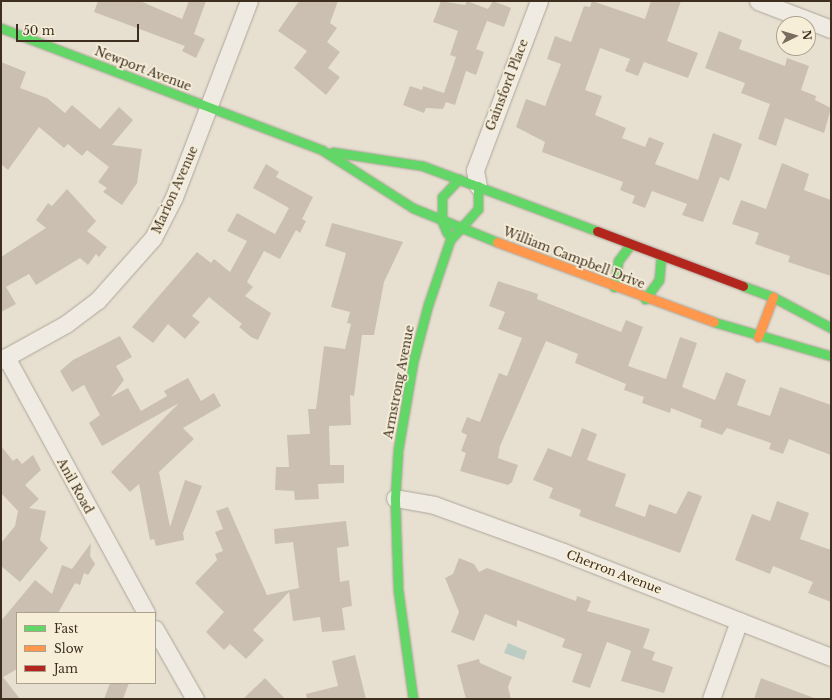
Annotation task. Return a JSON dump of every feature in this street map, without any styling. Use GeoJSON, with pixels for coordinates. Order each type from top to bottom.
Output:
{"type":"FeatureCollection","features":[{"type":"Feature","properties":{"kind":"street","name":"Marion Avenue"},"geometry":{"type":"LineString","coordinates":[[4,359],[66,324],[97,301],[128,270],[153,238],[174,197],[249,1]]}},
{"type":"Feature","properties":{"kind":"street","name":"Gainsford Place"},"geometry":{"type":"LineString","coordinates":[[475,170],[539,1]]}},
{"type":"Feature","properties":{"kind":"street"},"geometry":{"type":"LineString","coordinates":[[758,1],[794,7],[831,29]]}},
{"type":"Feature","properties":{"kind":"street","name":"Newport Avenue"},"geometry":{"type":"LineString","coordinates":[[1,28],[208,107]]}},
{"type":"Feature","properties":{"kind":"street","name":"William Campbell Drive"},"geometry":{"type":"LineString","coordinates":[[208,107],[322,150],[423,166],[631,244],[661,257],[773,297],[831,328]]}},
{"type":"Feature","properties":{"kind":"street","name":"William Campbell Drive"},"geometry":{"type":"LineString","coordinates":[[322,150],[399,200],[442,221],[645,299],[758,337],[831,356]]}},
{"type":"Feature","properties":{"kind":"street"},"geometry":{"type":"LineString","coordinates":[[475,170],[478,186],[478,209],[463,228],[450,240],[442,221],[442,196],[459,179],[475,170]]}},
{"type":"Feature","properties":{"kind":"street","name":"Armstrong Avenue"},"geometry":{"type":"LineString","coordinates":[[413,699],[398,590],[394,498],[398,450],[413,362],[450,240]]}},
{"type":"Feature","properties":{"kind":"street"},"geometry":{"type":"LineString","coordinates":[[614,287],[618,261],[631,244]]}},
{"type":"Feature","properties":{"kind":"street"},"geometry":{"type":"LineString","coordinates":[[645,299],[659,280],[661,257]]}},
{"type":"Feature","properties":{"kind":"street"},"geometry":{"type":"LineString","coordinates":[[758,337],[773,297]]}},
{"type":"Feature","properties":{"kind":"street","name":"Anil Road"},"geometry":{"type":"LineString","coordinates":[[4,359],[145,612]]}},
{"type":"Feature","properties":{"kind":"street","name":"Cherron Avenue"},"geometry":{"type":"LineString","coordinates":[[394,498],[434,505],[831,657]]}},
{"type":"Feature","properties":{"kind":"street"},"geometry":{"type":"LineString","coordinates":[[711,699],[739,621]]}},
{"type":"Feature","properties":{"kind":"street"},"geometry":{"type":"LineString","coordinates":[[156,631],[195,699]]}},
{"type":"Feature","properties":{"kind":"shaded area"},"geometry":{"type":"Polygon","coordinates":[[[508,643],[527,651],[524,660],[504,653],[508,643]]]}},
{"type":"Feature","properties":{"kind":"building"},"geometry":{"type":"Polygon","coordinates":[[[98,1],[140,1],[182,19],[189,1],[206,1],[194,34],[205,39],[196,58],[182,51],[185,46],[94,12],[98,1]]]}},
{"type":"Feature","properties":{"kind":"building"},"geometry":{"type":"Polygon","coordinates":[[[299,1],[338,1],[330,23],[337,28],[327,42],[340,52],[328,68],[340,77],[326,95],[294,68],[307,51],[278,31],[299,1]]]}},
{"type":"Feature","properties":{"kind":"building"},"geometry":{"type":"Polygon","coordinates":[[[441,1],[465,5],[467,1],[488,9],[493,1],[511,8],[504,27],[487,21],[476,49],[484,52],[476,75],[466,71],[455,105],[446,102],[443,109],[426,108],[424,113],[403,105],[410,86],[422,90],[423,86],[444,93],[456,57],[450,55],[458,31],[433,22],[441,1]]]}},
{"type":"Feature","properties":{"kind":"building"},"geometry":{"type":"Polygon","coordinates":[[[592,1],[645,19],[651,1],[681,1],[667,41],[698,53],[688,78],[644,62],[638,76],[625,71],[630,59],[600,48],[585,90],[602,96],[595,115],[626,128],[622,138],[645,147],[649,137],[664,143],[655,164],[698,180],[713,133],[742,144],[729,181],[720,177],[703,222],[682,215],[687,204],[652,191],[645,208],[632,203],[635,196],[620,190],[623,182],[542,152],[545,142],[516,127],[526,99],[545,106],[561,64],[547,59],[555,36],[571,42],[584,6],[590,7],[592,1]]]}},
{"type":"Feature","properties":{"kind":"building"},"geometry":{"type":"Polygon","coordinates":[[[719,31],[742,40],[739,49],[785,66],[787,58],[809,66],[801,90],[816,96],[815,100],[831,108],[824,133],[785,118],[776,146],[758,139],[770,104],[741,93],[745,83],[705,68],[719,31]]]}},
{"type":"Feature","properties":{"kind":"building"},"geometry":{"type":"Polygon","coordinates":[[[1,62],[26,72],[20,88],[47,98],[65,113],[72,105],[100,129],[119,107],[133,120],[112,145],[142,149],[137,183],[122,205],[103,192],[107,188],[98,182],[109,167],[87,150],[82,156],[68,144],[64,148],[39,127],[8,170],[1,164],[1,62]]]}},
{"type":"Feature","properties":{"kind":"building"},"geometry":{"type":"Polygon","coordinates":[[[782,163],[809,174],[804,190],[831,200],[831,276],[788,262],[790,256],[755,244],[759,233],[732,224],[741,200],[766,209],[782,163]]]}},
{"type":"Feature","properties":{"kind":"building"},"geometry":{"type":"Polygon","coordinates":[[[266,164],[279,172],[276,177],[313,197],[302,219],[306,221],[300,233],[296,230],[280,259],[264,251],[247,282],[253,287],[245,296],[271,313],[258,340],[251,337],[239,327],[242,324],[209,297],[192,316],[200,322],[185,339],[168,324],[153,343],[132,327],[197,252],[211,263],[214,259],[230,272],[247,241],[227,231],[237,213],[275,234],[289,208],[253,188],[266,164]]]}},
{"type":"Feature","properties":{"kind":"building"},"geometry":{"type":"Polygon","coordinates":[[[67,189],[96,221],[87,231],[107,247],[99,257],[96,254],[88,265],[80,258],[36,285],[29,274],[6,287],[16,304],[1,312],[1,257],[46,228],[36,220],[48,203],[52,206],[67,189]]]}},
{"type":"Feature","properties":{"kind":"building"},"geometry":{"type":"Polygon","coordinates":[[[332,223],[403,242],[384,282],[374,335],[362,335],[354,396],[350,395],[351,425],[329,426],[330,465],[344,465],[344,483],[318,484],[319,499],[295,500],[294,491],[275,490],[276,467],[289,467],[287,435],[310,434],[308,409],[316,409],[324,346],[345,349],[351,324],[347,323],[350,312],[331,307],[346,253],[325,246],[332,223]]]}},
{"type":"Feature","properties":{"kind":"building"},"geometry":{"type":"Polygon","coordinates":[[[498,281],[538,294],[537,299],[621,332],[626,320],[643,327],[628,366],[666,379],[680,337],[697,343],[682,387],[715,400],[726,372],[746,380],[737,405],[770,416],[780,387],[831,405],[831,455],[789,439],[783,454],[769,449],[771,443],[727,428],[722,435],[700,427],[702,420],[671,408],[670,413],[642,403],[644,397],[624,390],[626,384],[575,363],[578,354],[546,341],[500,446],[498,458],[518,465],[512,482],[508,485],[460,471],[466,453],[461,451],[467,435],[461,432],[467,417],[480,422],[499,373],[507,376],[522,338],[498,329],[505,312],[489,306],[498,281]]]}},
{"type":"Feature","properties":{"kind":"building"},"geometry":{"type":"Polygon","coordinates":[[[120,336],[132,357],[116,366],[124,380],[111,397],[128,388],[141,411],[167,396],[164,391],[188,378],[201,401],[214,393],[221,406],[183,428],[194,439],[159,472],[170,527],[185,480],[202,486],[183,533],[184,540],[156,546],[154,539],[150,540],[139,484],[130,492],[111,472],[179,403],[102,446],[89,423],[100,415],[84,385],[72,392],[60,371],[73,360],[120,336]]]}},
{"type":"Feature","properties":{"kind":"building"},"geometry":{"type":"Polygon","coordinates":[[[582,428],[597,434],[587,460],[626,474],[615,506],[645,517],[649,504],[676,514],[688,491],[702,496],[680,553],[579,516],[581,510],[549,498],[553,488],[533,480],[548,448],[571,457],[582,428]]]}},
{"type":"Feature","properties":{"kind":"building"},"geometry":{"type":"Polygon","coordinates":[[[1,446],[13,461],[17,458],[22,464],[33,455],[41,470],[25,485],[39,499],[29,508],[46,511],[40,540],[48,548],[20,582],[1,566],[1,543],[15,526],[18,511],[1,493],[1,446]]]}},
{"type":"Feature","properties":{"kind":"building"},"geometry":{"type":"Polygon","coordinates":[[[777,501],[809,513],[800,539],[831,550],[831,602],[808,593],[813,582],[773,566],[770,574],[735,560],[752,514],[770,521],[777,501]]]}},
{"type":"Feature","properties":{"kind":"building"},"geometry":{"type":"Polygon","coordinates":[[[228,507],[267,595],[299,588],[293,542],[275,544],[274,529],[346,521],[349,546],[337,548],[340,582],[349,580],[352,606],[342,608],[345,630],[322,632],[320,617],[293,621],[289,592],[253,630],[264,640],[246,659],[230,644],[224,650],[206,632],[224,612],[195,583],[217,560],[215,554],[223,551],[215,532],[223,529],[216,511],[228,507]]]}},
{"type":"Feature","properties":{"kind":"building"},"geometry":{"type":"Polygon","coordinates":[[[91,543],[90,556],[95,564],[88,575],[84,573],[80,585],[75,583],[59,612],[16,612],[16,670],[3,677],[20,699],[1,699],[1,621],[35,580],[52,594],[62,565],[72,569],[91,543]]]}},
{"type":"Feature","properties":{"kind":"building"},"geometry":{"type":"Polygon","coordinates":[[[459,558],[474,564],[479,572],[487,568],[576,601],[577,596],[591,601],[587,611],[650,629],[643,648],[655,652],[652,660],[673,667],[664,693],[621,681],[631,651],[607,642],[590,688],[572,682],[582,654],[562,647],[565,639],[517,620],[517,627],[485,614],[474,641],[451,632],[459,612],[445,578],[453,574],[459,558]]]}},
{"type":"Feature","properties":{"kind":"building"},"geometry":{"type":"Polygon","coordinates":[[[355,655],[366,699],[307,699],[306,694],[338,686],[332,661],[355,655]]]}},
{"type":"Feature","properties":{"kind":"building"},"geometry":{"type":"Polygon","coordinates":[[[479,659],[480,663],[512,677],[508,687],[511,699],[466,699],[457,665],[479,659]]]}},
{"type":"Feature","properties":{"kind":"building"},"geometry":{"type":"Polygon","coordinates":[[[265,678],[285,699],[243,699],[265,678]]]}},
{"type":"Feature","properties":{"kind":"building"},"geometry":{"type":"Polygon","coordinates":[[[761,678],[814,698],[754,699],[761,678]]]}},
{"type":"Feature","properties":{"kind":"building"},"geometry":{"type":"Polygon","coordinates":[[[110,684],[129,684],[123,699],[104,699],[110,684]]]}},
{"type":"Feature","properties":{"kind":"traffic: fast"},"geometry":{"type":"LineString","coordinates":[[1,28],[322,150],[413,208],[497,242]]}},
{"type":"Feature","properties":{"kind":"traffic: fast"},"geometry":{"type":"LineString","coordinates":[[333,152],[423,166],[597,231]]}},
{"type":"Feature","properties":{"kind":"traffic: fast"},"geometry":{"type":"LineString","coordinates":[[447,233],[442,221],[442,197],[459,179]]}},
{"type":"Feature","properties":{"kind":"traffic: fast"},"geometry":{"type":"LineString","coordinates":[[413,699],[398,590],[395,498],[398,450],[413,362],[428,305],[450,240],[478,209],[478,186]]}},
{"type":"Feature","properties":{"kind":"traffic: fast"},"geometry":{"type":"LineString","coordinates":[[614,287],[618,261],[631,244]]}},
{"type":"Feature","properties":{"kind":"traffic: fast"},"geometry":{"type":"LineString","coordinates":[[645,299],[659,280],[661,257]]}},
{"type":"Feature","properties":{"kind":"traffic: fast"},"geometry":{"type":"LineString","coordinates":[[743,286],[773,297],[831,328]]}},
{"type":"Feature","properties":{"kind":"traffic: fast"},"geometry":{"type":"LineString","coordinates":[[714,322],[831,356]]}},
{"type":"Feature","properties":{"kind":"traffic: slow"},"geometry":{"type":"LineString","coordinates":[[497,242],[714,322]]}},
{"type":"Feature","properties":{"kind":"traffic: slow"},"geometry":{"type":"LineString","coordinates":[[758,337],[773,297]]}},
{"type":"Feature","properties":{"kind":"traffic: jam"},"geometry":{"type":"LineString","coordinates":[[597,231],[743,286]]}}]}
